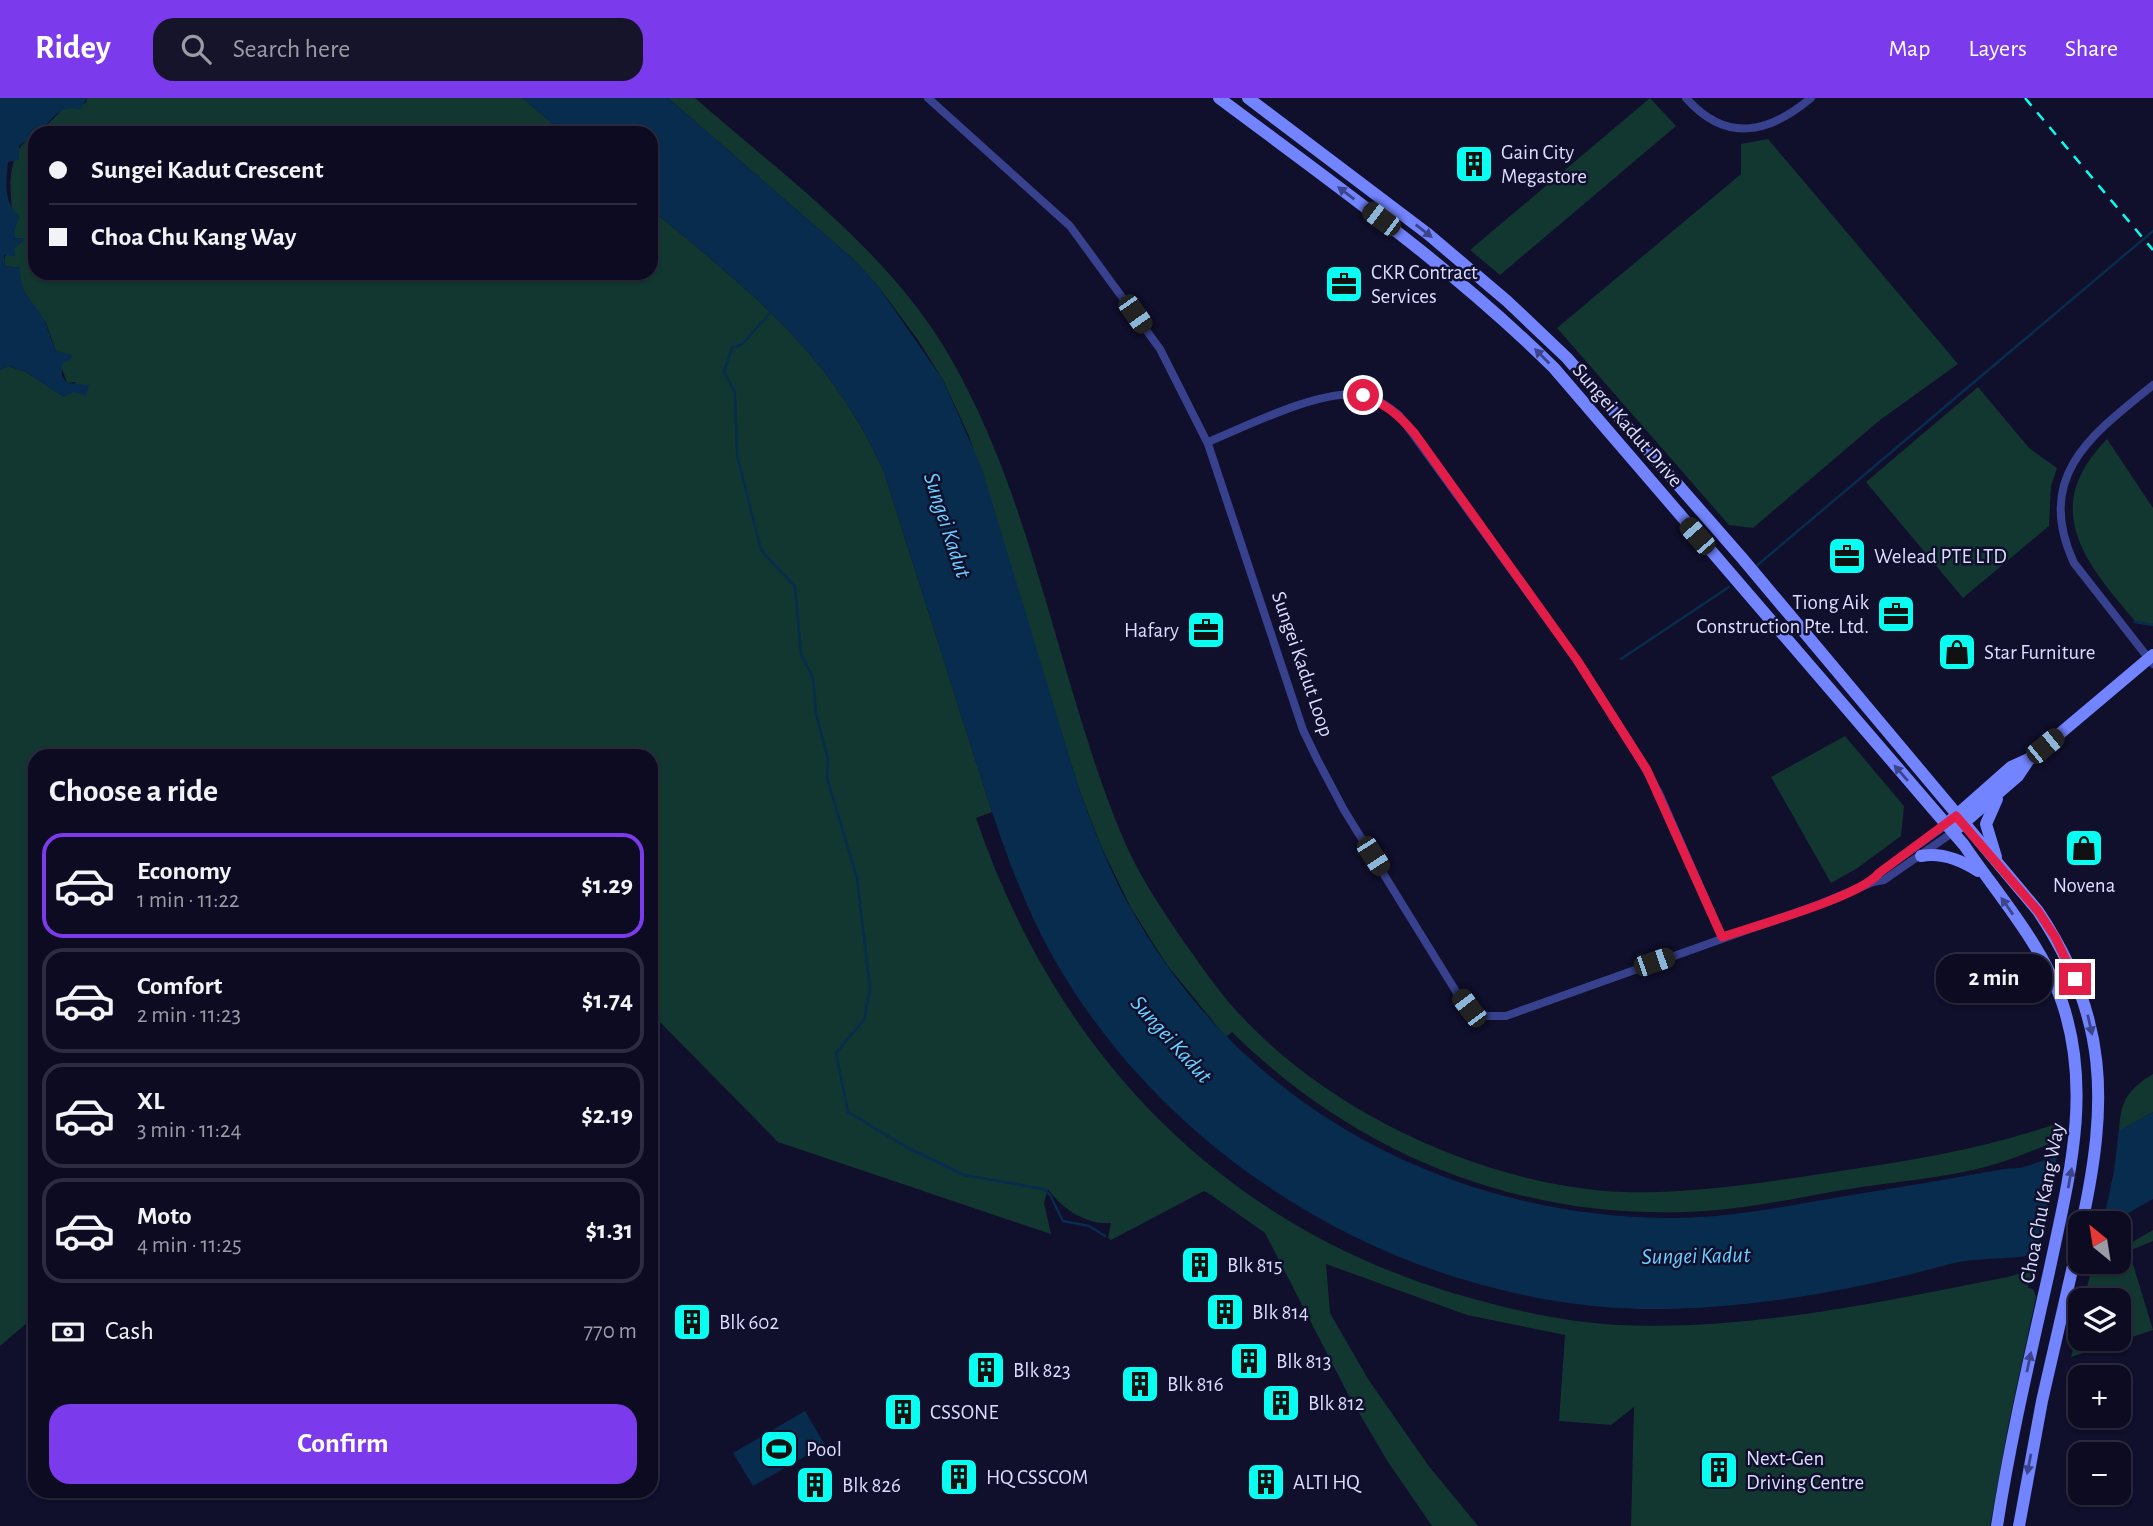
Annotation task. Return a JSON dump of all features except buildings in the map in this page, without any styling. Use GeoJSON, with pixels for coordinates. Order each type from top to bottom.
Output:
{"type":"FeatureCollection","features":[{"type":"Feature","properties":{"kind":"main road","name":"Sungei Kadut Drive"},"geometry":{"type":"LineString","coordinates":[[1219,98],[1420,249],[1513,327],[1554,368],[1872,740],[1954,824]]}},
{"type":"Feature","properties":{"kind":"main road","name":"Sungei Kadut Drive"},"geometry":{"type":"LineString","coordinates":[[1248,98],[1428,234],[1507,301],[1567,358],[1874,713],[1954,824]]}},
{"type":"Feature","properties":{"kind":"main road"},"geometry":{"type":"LineString","coordinates":[[1997,860],[1987,835],[1987,817],[2006,786],[2031,758],[2152,659]]}},
{"type":"Feature","properties":{"kind":"main road"},"geometry":{"type":"LineString","coordinates":[[1872,740],[1879,725],[1874,713]]}},
{"type":"Feature","properties":{"kind":"main road"},"geometry":{"type":"LineString","coordinates":[[1954,824],[2011,767],[2031,758]]}},
{"type":"Feature","properties":{"kind":"main road"},"geometry":{"type":"LineString","coordinates":[[1954,824],[2006,786]]}},
{"type":"Feature","properties":{"kind":"main road","name":"Choa Chu Kang Way"},"geometry":{"type":"LineString","coordinates":[[1954,824],[1997,860],[2055,937],[2081,992],[2096,1056],[2100,1119],[2084,1211]]}},
{"type":"Feature","properties":{"kind":"main road","name":"Choa Chu Kang Way"},"geometry":{"type":"LineString","coordinates":[[1954,824],[1985,875],[2029,937],[2061,1001],[2077,1067],[2076,1129],[2068,1189],[2015,1428],[1997,1526]]}},
{"type":"Feature","properties":{"kind":"main road"},"geometry":{"type":"LineString","coordinates":[[1921,856],[1942,856],[1964,862],[1985,875]]}},
{"type":"Feature","properties":{"kind":"main road","name":"Choa Chu Kang Way"},"geometry":{"type":"LineString","coordinates":[[2019,1526],[2042,1401],[2071,1274]]}},
{"type":"Feature","properties":{"kind":"main road"},"geometry":{"type":"LineString","coordinates":[[2015,1428],[2028,1407],[2042,1401]]}},
{"type":"Feature","properties":{"kind":"street","name":"Sungei Kadut Loop"},"geometry":{"type":"LineString","coordinates":[[928,98],[1070,226],[1160,349],[1208,442],[1282,659],[1303,730],[1344,810],[1411,921],[1469,1008],[1487,1016],[1506,1016],[1820,904],[1872,882],[1884,880],[1921,856],[1954,824]]}},
{"type":"Feature","properties":{"kind":"street"},"geometry":{"type":"LineString","coordinates":[[1686,98],[1700,114],[1728,127],[1755,128],[1766,128],[1811,98]]}},
{"type":"Feature","properties":{"kind":"street"},"geometry":{"type":"LineString","coordinates":[[2152,659],[2074,563],[2066,544],[2060,513],[2064,480],[2081,449],[2153,385]]}},
{"type":"Feature","properties":{"kind":"street"},"geometry":{"type":"LineString","coordinates":[[1208,442],[1322,397],[1343,393],[1363,395],[1383,402],[1399,415],[1577,660],[1635,751],[1659,793],[1722,937]]}},
{"type":"Feature","properties":{"kind":"street","name":"Sungei Kadut Loop"},"geometry":{"type":"LineString","coordinates":[[1872,882],[1879,873],[1954,824]]}},
{"type":"Feature","properties":{"kind":"green space"},"geometry":{"type":"Polygon","coordinates":[[[87,98],[523,98],[555,126],[46,126],[62,110],[86,103],[87,98]]]}},
{"type":"Feature","properties":{"kind":"green space"},"geometry":{"type":"Polygon","coordinates":[[[668,98],[695,98],[833,217],[897,283],[950,357],[979,413],[1003,471],[1024,530],[1098,772],[1133,860],[1166,916],[1219,990],[1256,1031],[1300,1069],[1348,1103],[1401,1132],[1456,1156],[1512,1174],[1569,1186],[1624,1192],[1732,1186],[1896,1162],[1979,1146],[2061,1122],[2059,1140],[1986,1167],[1749,1206],[1718,1210],[1650,1212],[1583,1207],[1518,1194],[1455,1175],[1394,1149],[1337,1116],[1283,1077],[1232,1032],[1226,1037],[1167,965],[1131,908],[1101,846],[1079,789],[969,436],[943,380],[918,340],[878,286],[853,259],[668,98]]]}},
{"type":"Feature","properties":{"kind":"green space"},"geometry":{"type":"Polygon","coordinates":[[[1650,98],[1676,126],[1500,275],[1470,250],[1650,98]]]}},
{"type":"Feature","properties":{"kind":"green space"},"geometry":{"type":"Polygon","coordinates":[[[1768,139],[1958,364],[1880,420],[1753,528],[1729,525],[1557,328],[1741,174],[1741,144],[1768,139]]]}},
{"type":"Feature","properties":{"kind":"green space"},"geometry":{"type":"Polygon","coordinates":[[[28,140],[28,280],[658,280],[658,215],[721,267],[784,326],[813,357],[863,430],[884,472],[992,812],[976,818],[1010,903],[1051,981],[1100,1052],[1156,1117],[1220,1173],[1291,1222],[1370,1262],[1456,1294],[1556,1318],[1618,1325],[1667,1326],[1716,1324],[1814,1313],[2008,1277],[2028,1271],[2032,1255],[2038,1255],[2028,1288],[2033,1289],[2036,1297],[1990,1526],[1631,1526],[1634,1407],[1611,1425],[1559,1421],[1565,1335],[1467,1315],[1326,1264],[1330,1313],[1368,1379],[1428,1465],[1478,1526],[1432,1526],[1388,1462],[1349,1396],[1265,1233],[1211,1195],[1204,1191],[1111,1240],[1108,1238],[1111,1223],[1093,1221],[1075,1214],[1060,1203],[1048,1189],[1044,1203],[1051,1234],[778,1142],[658,1020],[658,749],[28,749],[28,1322],[0,1346],[0,370],[8,366],[26,372],[64,397],[76,382],[67,383],[46,323],[20,286],[20,268],[5,266],[7,254],[24,239],[15,238],[11,180],[12,166],[28,140]]]}},
{"type":"Feature","properties":{"kind":"green space"},"geometry":{"type":"Polygon","coordinates":[[[1978,387],[2029,448],[2057,468],[2051,486],[2049,526],[1963,598],[1866,482],[1978,387]]]}},
{"type":"Feature","properties":{"kind":"green space"},"geometry":{"type":"Polygon","coordinates":[[[2107,439],[2153,508],[2153,624],[2135,621],[2100,578],[2086,556],[2077,534],[2073,512],[2076,489],[2087,464],[2107,439]]]}},
{"type":"Feature","properties":{"kind":"green space"},"geometry":{"type":"Polygon","coordinates":[[[1845,736],[1904,806],[1901,836],[1856,869],[1831,883],[1771,777],[1845,736]]]}},
{"type":"Feature","properties":{"kind":"green space"},"geometry":{"type":"Polygon","coordinates":[[[2153,1074],[2153,1112],[2119,1132],[2123,1105],[2131,1091],[2153,1074]]]}},
{"type":"Feature","properties":{"kind":"green space"},"geometry":{"type":"Polygon","coordinates":[[[2153,1230],[2153,1241],[2132,1250],[2132,1242],[2153,1230]]]}},
{"type":"Feature","properties":{"kind":"green space"},"geometry":{"type":"Polygon","coordinates":[[[2132,1261],[2153,1330],[2131,1337],[2131,1288],[2087,1288],[2090,1275],[2132,1274],[2132,1261]]]}},
{"type":"Feature","properties":{"kind":"green space"},"geometry":{"type":"Polygon","coordinates":[[[2072,1351],[2089,1351],[2071,1357],[2072,1351]]]}},
{"type":"Feature","properties":{"kind":"water"},"geometry":{"type":"Polygon","coordinates":[[[0,98],[87,98],[80,110],[68,109],[58,113],[46,126],[28,126],[28,140],[19,146],[19,160],[8,162],[8,198],[19,217],[15,238],[25,239],[14,248],[15,256],[4,255],[5,266],[20,268],[23,287],[42,316],[57,351],[72,355],[71,359],[62,364],[62,376],[67,383],[89,385],[86,395],[74,392],[64,397],[26,372],[9,366],[0,370],[0,98]]]}},
{"type":"Feature","properties":{"kind":"water","name":"Sungei Kadut"},"geometry":{"type":"Polygon","coordinates":[[[523,98],[668,98],[853,259],[878,286],[943,380],[982,469],[1079,789],[1122,893],[1175,977],[1229,1039],[1289,1092],[1356,1136],[1428,1170],[1504,1196],[1584,1212],[1667,1218],[1762,1210],[2021,1168],[2090,1144],[2153,1112],[2153,1199],[2132,1211],[2068,1211],[2068,1243],[2040,1254],[1960,1262],[1810,1295],[1739,1305],[1668,1309],[1576,1304],[1485,1286],[1397,1256],[1313,1215],[1236,1163],[1165,1103],[1104,1034],[1053,957],[1015,877],[995,821],[884,472],[863,430],[813,357],[753,296],[658,215],[658,126],[555,126],[523,98]]]}},
{"type":"Feature","properties":{"kind":"water","name":"Pool"},"geometry":{"type":"Polygon","coordinates":[[[805,1411],[825,1445],[753,1486],[733,1453],[805,1411]]]}},
{"type":"Feature","properties":{"kind":"pier"},"geometry":{"type":"Polygon","coordinates":[[[2119,1129],[2106,1211],[2068,1211],[2068,1246],[2037,1258],[2058,1151],[2119,1129]]]}},
{"type":"Feature","properties":{"kind":"waterway"},"geometry":{"type":"LineString","coordinates":[[1754,568],[2153,231]]}},
{"type":"Feature","properties":{"kind":"waterway"},"geometry":{"type":"LineString","coordinates":[[773,310],[742,344],[732,348],[724,372],[735,392],[737,455],[761,550],[795,587],[801,654],[813,678],[816,714],[828,759],[827,778],[857,878],[870,989],[864,1020],[836,1053],[848,1112],[906,1147],[964,1175],[1043,1189],[1050,1195],[1063,1221],[1089,1226],[1105,1236]]}},
{"type":"Feature","properties":{"kind":"waterway"},"geometry":{"type":"LineString","coordinates":[[1621,659],[1729,587]]}},
{"type":"Feature","properties":{"kind":"waterway"},"geometry":{"type":"LineString","coordinates":[[2135,622],[2153,625]]}},
{"type":"Feature","properties":{"kind":"railway"},"geometry":{"type":"LineString","coordinates":[[2025,98],[2153,250]]}},
{"type":"Feature","properties":{"kind":"place","name":"Gain City Megastore"},"geometry":{"type":"Point","coordinates":[1474,164]}},
{"type":"Feature","properties":{"kind":"place","name":"CKR Contract Services"},"geometry":{"type":"Point","coordinates":[1344,284]}},
{"type":"Feature","properties":{"kind":"place","name":"Welead PTE LTD"},"geometry":{"type":"Point","coordinates":[1847,556]}},
{"type":"Feature","properties":{"kind":"place","name":"Tiong Aik Construction Pte. Ltd."},"geometry":{"type":"Point","coordinates":[1896,614]}},
{"type":"Feature","properties":{"kind":"place","name":"Hafary"},"geometry":{"type":"Point","coordinates":[1206,630]}},
{"type":"Feature","properties":{"kind":"place","name":"Star Furniture"},"geometry":{"type":"Point","coordinates":[1957,652]}},
{"type":"Feature","properties":{"kind":"place","name":"Novena"},"geometry":{"type":"Point","coordinates":[2084,848]}},
{"type":"Feature","properties":{"kind":"place","name":"Blk 815"},"geometry":{"type":"Point","coordinates":[1200,1265]}},
{"type":"Feature","properties":{"kind":"place","name":"Blk 814"},"geometry":{"type":"Point","coordinates":[1225,1312]}},
{"type":"Feature","properties":{"kind":"place","name":"Blk 602"},"geometry":{"type":"Point","coordinates":[692,1322]}},
{"type":"Feature","properties":{"kind":"place","name":"Blk 813"},"geometry":{"type":"Point","coordinates":[1249,1361]}},
{"type":"Feature","properties":{"kind":"place","name":"Blk 823"},"geometry":{"type":"Point","coordinates":[986,1370]}},
{"type":"Feature","properties":{"kind":"place","name":"Blk 816"},"geometry":{"type":"Point","coordinates":[1140,1384]}},
{"type":"Feature","properties":{"kind":"place","name":"Blk 812"},"geometry":{"type":"Point","coordinates":[1281,1403]}},
{"type":"Feature","properties":{"kind":"place","name":"CSSONE"},"geometry":{"type":"Point","coordinates":[903,1412]}},
{"type":"Feature","properties":{"kind":"place","name":"Pool"},"geometry":{"type":"Point","coordinates":[779,1449]}},
{"type":"Feature","properties":{"kind":"place","name":"Next-Gen Driving Centre"},"geometry":{"type":"Point","coordinates":[1719,1470]}},
{"type":"Feature","properties":{"kind":"place","name":"HQ CSSCOM"},"geometry":{"type":"Point","coordinates":[959,1477]}},
{"type":"Feature","properties":{"kind":"place","name":"ALTI HQ"},"geometry":{"type":"Point","coordinates":[1266,1482]}},
{"type":"Feature","properties":{"kind":"place","name":"Blk 826"},"geometry":{"type":"Point","coordinates":[815,1485]}},
{"type":"Feature","properties":{"kind":"route"},"geometry":{"type":"LineString","coordinates":[[1363,395],[1383,402],[1399,415],[1415,434],[1594,685],[1659,793],[1722,937],[1820,904],[1872,882],[1879,873],[1956,816],[1997,860],[2038,911],[2055,937],[2075,979]]}}]}
